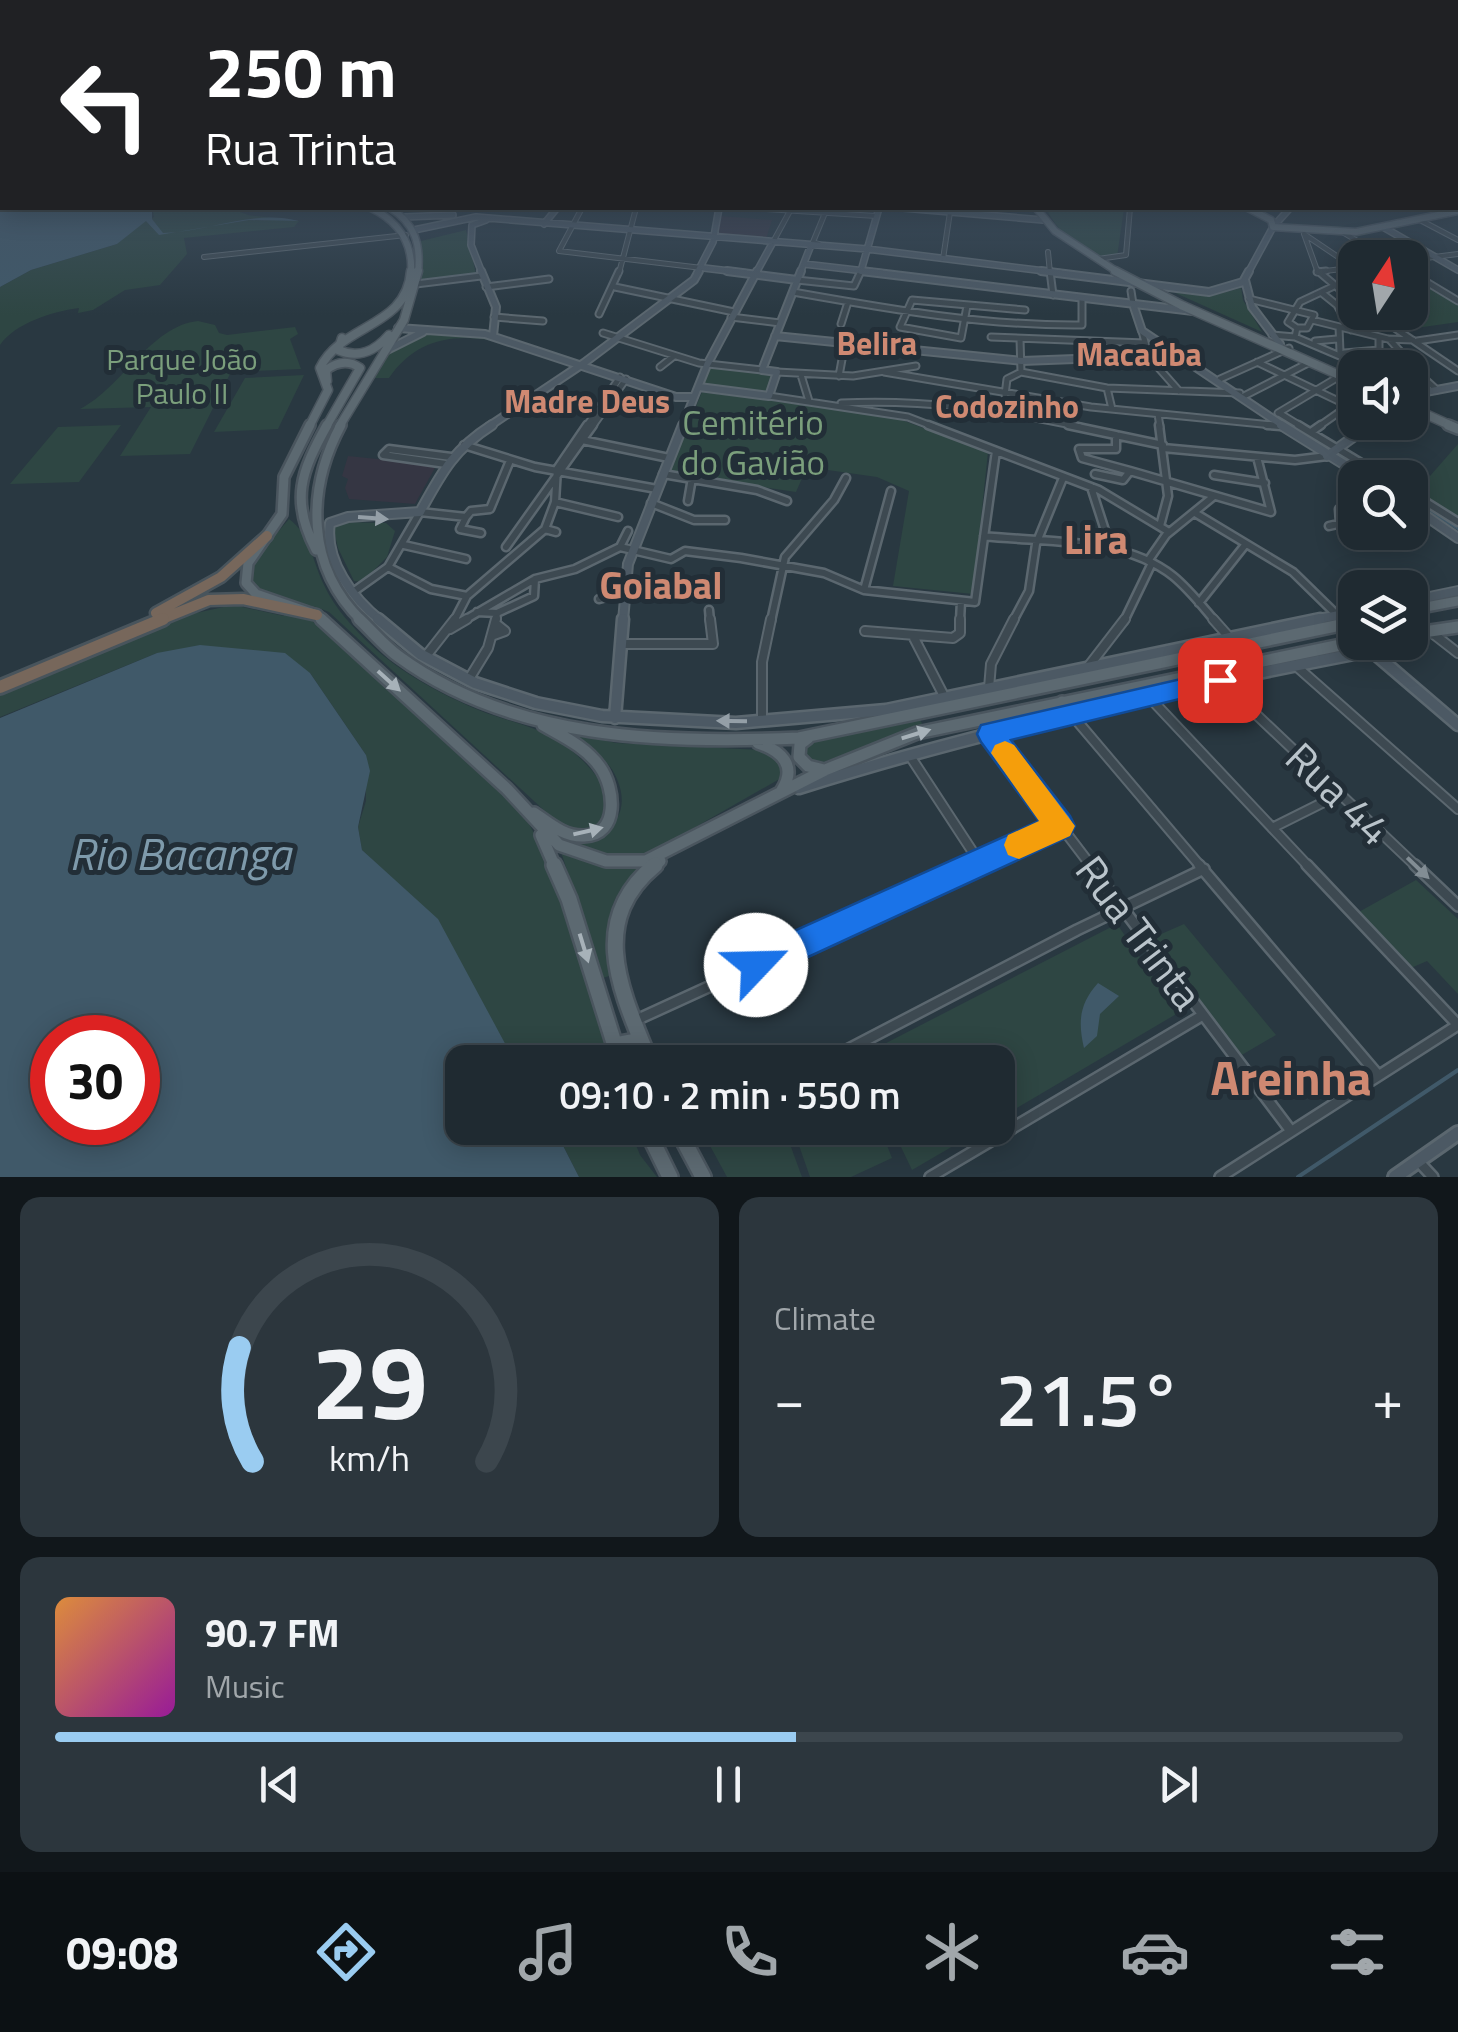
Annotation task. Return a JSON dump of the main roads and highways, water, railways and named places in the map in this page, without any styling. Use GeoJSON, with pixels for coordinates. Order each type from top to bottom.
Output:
{"type":"FeatureCollection","features":[{"type":"Feature","properties":{"kind":"highway"},"geometry":{"type":"LineString","coordinates":[[0,679],[174,604],[230,570],[267,536]]}},
{"type":"Feature","properties":{"kind":"highway"},"geometry":{"type":"LineString","coordinates":[[0,687],[209,600],[243,599],[317,615]]}},
{"type":"Feature","properties":{"kind":"main road"},"geometry":{"type":"LineString","coordinates":[[326,381],[320,368],[328,349],[384,317],[400,303],[410,259],[404,232],[393,218],[375,210]]}},
{"type":"Feature","properties":{"kind":"main road"},"geometry":{"type":"LineString","coordinates":[[332,582],[315,524],[318,484],[336,429],[398,328],[416,284],[418,247],[414,230],[405,217],[393,210]]}},
{"type":"Feature","properties":{"kind":"main road"},"geometry":{"type":"LineString","coordinates":[[1252,210],[1272,220],[1273,227],[1344,232],[1454,210]]}},
{"type":"Feature","properties":{"kind":"main road"},"geometry":{"type":"LineString","coordinates":[[1254,210],[1340,230],[1452,210]]}},
{"type":"Feature","properties":{"kind":"main road"},"geometry":{"type":"LineString","coordinates":[[1041,212],[1063,236],[1142,283],[1338,372]]}},
{"type":"Feature","properties":{"kind":"main road"},"geometry":{"type":"LineString","coordinates":[[1041,212],[1074,249],[1338,374]]}},
{"type":"Feature","properties":{"kind":"main road"},"geometry":{"type":"LineString","coordinates":[[1382,227],[1397,220]]}},
{"type":"Feature","properties":{"kind":"main road"},"geometry":{"type":"LineString","coordinates":[[351,333],[338,343],[339,352],[352,355],[370,351],[385,340],[408,309]]}},
{"type":"Feature","properties":{"kind":"main road"},"geometry":{"type":"LineString","coordinates":[[1202,312],[1258,333]]}},
{"type":"Feature","properties":{"kind":"main road"},"geometry":{"type":"LineString","coordinates":[[348,363],[360,368],[321,436],[301,497],[301,516],[332,582],[371,633],[414,666],[574,742],[606,774],[616,806],[608,824],[598,831],[568,834],[546,824],[317,615],[249,588],[246,568],[282,514],[284,477],[326,396],[326,381],[326,370],[334,365],[348,363]]}},
{"type":"Feature","properties":{"kind":"main road"},"geometry":{"type":"LineString","coordinates":[[1428,413],[1458,427]]}},
{"type":"Feature","properties":{"kind":"main road"},"geometry":{"type":"LineString","coordinates":[[1428,606],[1458,600]]}},
{"type":"Feature","properties":{"kind":"main road"},"geometry":{"type":"LineString","coordinates":[[727,741],[812,736],[1077,675],[1194,657],[1227,641],[1338,620]]}},
{"type":"Feature","properties":{"kind":"main road"},"geometry":{"type":"LineString","coordinates":[[371,633],[382,625]]}},
{"type":"Feature","properties":{"kind":"main road"},"geometry":{"type":"LineString","coordinates":[[1428,631],[1458,628]]}},
{"type":"Feature","properties":{"kind":"main road"},"geometry":{"type":"LineString","coordinates":[[536,825],[570,850],[627,864],[652,859],[825,770],[917,733],[1338,648]]}},
{"type":"Feature","properties":{"kind":"main road"},"geometry":{"type":"LineString","coordinates":[[1194,657],[1220,680]]}},
{"type":"Feature","properties":{"kind":"main road"},"geometry":{"type":"LineString","coordinates":[[1062,702],[1072,714]]}},
{"type":"Feature","properties":{"kind":"main road"},"geometry":{"type":"LineString","coordinates":[[496,708],[564,725],[639,736],[763,744],[782,753],[788,762],[790,776],[778,795]]}},
{"type":"Feature","properties":{"kind":"main road"},"geometry":{"type":"LineString","coordinates":[[812,736],[800,744],[799,756],[808,766],[825,770]]}},
{"type":"Feature","properties":{"kind":"main road"},"geometry":{"type":"LineString","coordinates":[[507,789],[536,825],[569,899],[614,1045]]}},
{"type":"Feature","properties":{"kind":"main road"},"geometry":{"type":"LineString","coordinates":[[642,1045],[614,950],[623,896],[636,878],[698,836]]}},
{"type":"Feature","properties":{"kind":"main road"},"geometry":{"type":"LineString","coordinates":[[654,1145],[670,1177]]}},
{"type":"Feature","properties":{"kind":"main road"},"geometry":{"type":"LineString","coordinates":[[686,1145],[704,1177]]}},
{"type":"Feature","properties":{"kind":"water"},"geometry":{"type":"Polygon","coordinates":[[[0,210],[152,210],[152,219],[163,233],[177,232],[159,235],[146,221],[117,244],[31,270],[0,287],[0,210]]]}},
{"type":"Feature","properties":{"kind":"water"},"geometry":{"type":"Polygon","coordinates":[[[248,219],[299,221],[249,220],[209,227],[248,219]]]}},
{"type":"Feature","properties":{"kind":"water","name":"Rio Bacanga"},"geometry":{"type":"Polygon","coordinates":[[[200,645],[285,653],[310,673],[366,755],[370,771],[358,827],[362,850],[438,919],[506,1045],[445,1045],[445,1145],[563,1145],[579,1177],[0,1177],[0,718],[157,653],[200,645]]]}},
{"type":"Feature","properties":{"kind":"water"},"geometry":{"type":"Polygon","coordinates":[[[1098,983],[1119,996],[1100,1014],[1097,1036],[1084,1048],[1082,1014],[1098,983]]]}},
{"type":"Feature","properties":{"kind":"waterway"},"geometry":{"type":"LineString","coordinates":[[1279,418],[1329,449]]}},
{"type":"Feature","properties":{"kind":"waterway"},"geometry":{"type":"LineString","coordinates":[[1335,453],[1346,460]]}},
{"type":"Feature","properties":{"kind":"waterway"},"geometry":{"type":"LineString","coordinates":[[1428,510],[1458,529]]}},
{"type":"Feature","properties":{"kind":"waterway"},"geometry":{"type":"LineString","coordinates":[[1298,1177],[1458,1070]]}},
{"type":"Feature","properties":{"kind":"district","name":"Belira"},"geometry":{"type":"Point","coordinates":[877,343]}},
{"type":"Feature","properties":{"kind":"district","name":"Macaúba"},"geometry":{"type":"Point","coordinates":[1139,354]}},
{"type":"Feature","properties":{"kind":"district","name":"Madre Deus"},"geometry":{"type":"Point","coordinates":[587,401]}},
{"type":"Feature","properties":{"kind":"district","name":"Codozinho"},"geometry":{"type":"Point","coordinates":[1007,406]}},
{"type":"Feature","properties":{"kind":"district","name":"Lira"},"geometry":{"type":"Point","coordinates":[1096,539]}},
{"type":"Feature","properties":{"kind":"district","name":"Goiabal"},"geometry":{"type":"Point","coordinates":[661,585]}},
{"type":"Feature","properties":{"kind":"district","name":"Areinha"},"geometry":{"type":"Point","coordinates":[1291,1077]}},
{"type":"Feature","properties":{"kind":"park label","name":"Parque João Paulo II"},"geometry":{"type":"Point","coordinates":[182,376]}},
{"type":"Feature","properties":{"kind":"park label","name":"Cemitério do Gavião"},"geometry":{"type":"Point","coordinates":[753,442]}}]}
